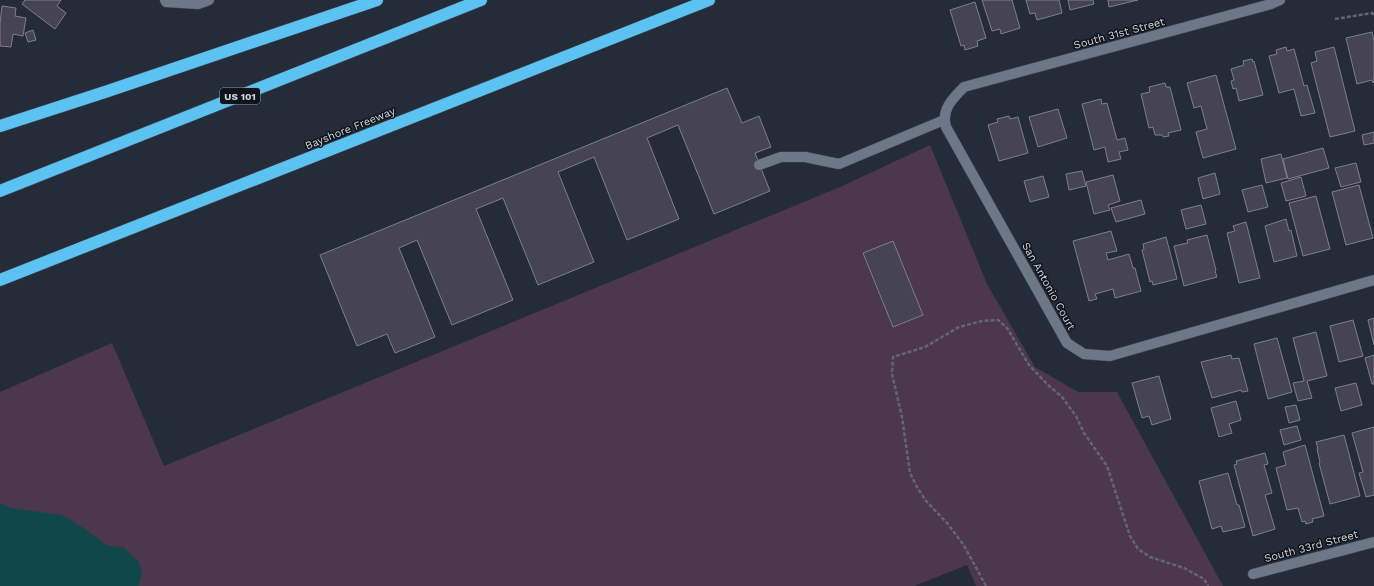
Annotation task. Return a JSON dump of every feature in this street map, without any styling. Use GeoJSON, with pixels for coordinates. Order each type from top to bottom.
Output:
{"type":"FeatureCollection","features":[{"type":"Feature","properties":{"kind":"highway"},"geometry":{"type":"LineString","coordinates":[[0,126],[377,0]]}},
{"type":"Feature","properties":{"kind":"highway","name":"US 101"},"geometry":{"type":"LineString","coordinates":[[0,191],[481,0]]}},
{"type":"Feature","properties":{"kind":"highway","name":"Bayshore Freeway"},"geometry":{"type":"LineString","coordinates":[[0,280],[708,0]]}},
{"type":"Feature","properties":{"kind":"street"},"geometry":{"type":"LineString","coordinates":[[165,0],[166,2],[198,4],[209,0]]}},
{"type":"Feature","properties":{"kind":"street","name":"South 31st Street"},"geometry":{"type":"LineString","coordinates":[[944,120],[948,103],[964,87],[1270,4],[1280,0]]}},
{"type":"Feature","properties":{"kind":"street"},"geometry":{"type":"LineString","coordinates":[[759,164],[781,157],[805,157],[839,164],[944,120]]}},
{"type":"Feature","properties":{"kind":"street","name":"San Antonio Court"},"geometry":{"type":"LineString","coordinates":[[944,120],[946,128],[1067,343],[1084,354],[1110,356],[1374,280]]}},
{"type":"Feature","properties":{"kind":"street","name":"South 33rd Street"},"geometry":{"type":"LineString","coordinates":[[1253,574],[1374,542]]}},
{"type":"Feature","properties":{"kind":"path"},"geometry":{"type":"LineString","coordinates":[[1335,19],[1372,13],[1374,15]]}},
{"type":"Feature","properties":{"kind":"path"},"geometry":{"type":"LineString","coordinates":[[986,586],[963,544],[947,523],[926,501],[910,473],[904,423],[892,374],[892,363],[893,357],[925,347],[959,327],[982,321],[998,320],[1007,328],[1029,365],[1062,397],[1076,416],[1084,433],[1107,466],[1130,536],[1138,549],[1150,556],[1184,568],[1204,579],[1208,586]]}},
{"type":"Feature","properties":{"kind":"shaded area"},"geometry":{"type":"Polygon","coordinates":[[[930,145],[987,284],[1035,367],[1078,392],[1117,392],[1223,586],[976,586],[967,565],[914,586],[0,586],[0,392],[112,343],[164,466],[840,187],[930,145]]]}},
{"type":"Feature","properties":{"kind":"shaded area"},"geometry":{"type":"Polygon","coordinates":[[[0,503],[10,508],[62,515],[82,527],[108,546],[123,547],[139,562],[142,574],[138,586],[0,586],[0,503]]]}},
{"type":"Feature","properties":{"kind":"building"},"geometry":{"type":"Polygon","coordinates":[[[25,0],[61,0],[57,6],[66,13],[55,29],[22,4],[25,0]]]}},
{"type":"Feature","properties":{"kind":"building"},"geometry":{"type":"Polygon","coordinates":[[[982,0],[1012,0],[1020,28],[1001,34],[1000,29],[992,31],[982,0]]]}},
{"type":"Feature","properties":{"kind":"building"},"geometry":{"type":"Polygon","coordinates":[[[1026,0],[1059,0],[1062,13],[1037,20],[1035,13],[1030,14],[1026,0]]]}},
{"type":"Feature","properties":{"kind":"building"},"geometry":{"type":"Polygon","coordinates":[[[1068,0],[1093,0],[1094,4],[1070,10],[1068,0]]]}},
{"type":"Feature","properties":{"kind":"building"},"geometry":{"type":"Polygon","coordinates":[[[1108,0],[1138,0],[1109,7],[1108,0]]]}},
{"type":"Feature","properties":{"kind":"building"},"geometry":{"type":"Polygon","coordinates":[[[975,2],[986,38],[977,41],[978,46],[965,50],[964,45],[961,46],[950,10],[975,2]]]}},
{"type":"Feature","properties":{"kind":"building"},"geometry":{"type":"Polygon","coordinates":[[[2,6],[16,8],[15,16],[26,18],[23,36],[13,34],[11,47],[0,46],[2,6]]]}},
{"type":"Feature","properties":{"kind":"building"},"geometry":{"type":"Polygon","coordinates":[[[33,30],[36,40],[28,42],[25,33],[33,30]]]}},
{"type":"Feature","properties":{"kind":"building"},"geometry":{"type":"Polygon","coordinates":[[[1372,32],[1374,41],[1374,82],[1373,83],[1372,80],[1357,84],[1346,38],[1372,32]]]}},
{"type":"Feature","properties":{"kind":"building"},"geometry":{"type":"Polygon","coordinates":[[[1286,47],[1287,51],[1294,49],[1304,86],[1307,85],[1315,113],[1301,116],[1294,89],[1279,93],[1269,56],[1277,54],[1276,50],[1286,47]]]}},
{"type":"Feature","properties":{"kind":"building"},"geometry":{"type":"Polygon","coordinates":[[[1334,47],[1355,131],[1330,137],[1311,63],[1317,61],[1315,52],[1334,47]]]}},
{"type":"Feature","properties":{"kind":"building"},"geometry":{"type":"Polygon","coordinates":[[[1252,59],[1253,62],[1254,61],[1263,95],[1239,101],[1236,88],[1233,89],[1231,81],[1234,80],[1231,69],[1244,65],[1243,61],[1252,59]]]}},
{"type":"Feature","properties":{"kind":"building"},"geometry":{"type":"Polygon","coordinates":[[[1216,75],[1236,149],[1203,158],[1196,132],[1207,129],[1201,106],[1194,108],[1187,83],[1216,75]]]}},
{"type":"Feature","properties":{"kind":"building"},"geometry":{"type":"Polygon","coordinates":[[[1165,83],[1166,87],[1170,87],[1181,130],[1168,133],[1169,136],[1163,137],[1162,135],[1155,135],[1153,127],[1149,128],[1141,94],[1150,92],[1149,87],[1165,83]]]}},
{"type":"Feature","properties":{"kind":"building"},"geometry":{"type":"Polygon","coordinates":[[[727,88],[742,123],[759,116],[771,147],[755,153],[770,191],[714,214],[678,125],[647,138],[679,219],[627,240],[594,157],[558,172],[594,262],[538,285],[503,198],[476,209],[513,300],[452,325],[417,240],[399,248],[435,337],[395,353],[387,334],[357,346],[320,255],[727,88]]]}},
{"type":"Feature","properties":{"kind":"building"},"geometry":{"type":"Polygon","coordinates":[[[1101,99],[1102,104],[1107,103],[1117,140],[1125,138],[1128,150],[1119,152],[1121,159],[1108,162],[1105,147],[1094,150],[1082,104],[1101,99]]]}},
{"type":"Feature","properties":{"kind":"building"},"geometry":{"type":"Polygon","coordinates":[[[1058,109],[1067,138],[1038,147],[1029,117],[1058,109]]]}},
{"type":"Feature","properties":{"kind":"building"},"geometry":{"type":"Polygon","coordinates":[[[1009,116],[1010,119],[1018,117],[1028,153],[999,161],[988,125],[998,122],[997,119],[1009,116]]]}},
{"type":"Feature","properties":{"kind":"building"},"geometry":{"type":"Polygon","coordinates":[[[1374,132],[1374,143],[1364,145],[1362,135],[1374,132]]]}},
{"type":"Feature","properties":{"kind":"building"},"geometry":{"type":"Polygon","coordinates":[[[1323,148],[1329,168],[1288,179],[1283,159],[1323,148]]]}},
{"type":"Feature","properties":{"kind":"building"},"geometry":{"type":"Polygon","coordinates":[[[1281,154],[1287,178],[1266,183],[1261,159],[1281,154]]]}},
{"type":"Feature","properties":{"kind":"building"},"geometry":{"type":"Polygon","coordinates":[[[1356,163],[1361,182],[1341,187],[1335,168],[1356,163]]]}},
{"type":"Feature","properties":{"kind":"building"},"geometry":{"type":"Polygon","coordinates":[[[1082,171],[1086,186],[1069,190],[1066,174],[1082,171]]]}},
{"type":"Feature","properties":{"kind":"building"},"geometry":{"type":"Polygon","coordinates":[[[1215,173],[1220,194],[1203,199],[1198,178],[1215,173]]]}},
{"type":"Feature","properties":{"kind":"building"},"geometry":{"type":"Polygon","coordinates":[[[1113,175],[1120,201],[1108,205],[1110,210],[1094,214],[1086,182],[1113,175]]]}},
{"type":"Feature","properties":{"kind":"building"},"geometry":{"type":"Polygon","coordinates":[[[1043,176],[1049,197],[1030,202],[1024,181],[1043,176]]]}},
{"type":"Feature","properties":{"kind":"building"},"geometry":{"type":"Polygon","coordinates":[[[1301,177],[1306,196],[1286,201],[1281,183],[1301,177]]]}},
{"type":"Feature","properties":{"kind":"building"},"geometry":{"type":"Polygon","coordinates":[[[1262,185],[1268,207],[1248,212],[1242,190],[1262,185]]]}},
{"type":"Feature","properties":{"kind":"building"},"geometry":{"type":"Polygon","coordinates":[[[1359,185],[1373,238],[1346,245],[1332,192],[1359,185]]]}},
{"type":"Feature","properties":{"kind":"building"},"geometry":{"type":"Polygon","coordinates":[[[1316,196],[1330,249],[1303,256],[1289,203],[1316,196]]]}},
{"type":"Feature","properties":{"kind":"building"},"geometry":{"type":"Polygon","coordinates":[[[1141,200],[1145,214],[1116,222],[1111,208],[1141,200]]]}},
{"type":"Feature","properties":{"kind":"building"},"geometry":{"type":"Polygon","coordinates":[[[1201,205],[1206,224],[1186,229],[1181,210],[1201,205]]]}},
{"type":"Feature","properties":{"kind":"building"},"geometry":{"type":"Polygon","coordinates":[[[1286,219],[1289,231],[1291,230],[1297,256],[1274,262],[1265,226],[1286,219]]]}},
{"type":"Feature","properties":{"kind":"building"},"geometry":{"type":"Polygon","coordinates":[[[1246,222],[1260,278],[1239,283],[1227,233],[1235,231],[1233,226],[1246,222]]]}},
{"type":"Feature","properties":{"kind":"building"},"geometry":{"type":"Polygon","coordinates":[[[1111,231],[1117,251],[1106,253],[1108,260],[1129,254],[1133,268],[1135,268],[1141,291],[1115,298],[1113,289],[1095,294],[1097,299],[1089,301],[1073,241],[1111,231]]]}},
{"type":"Feature","properties":{"kind":"building"},"geometry":{"type":"Polygon","coordinates":[[[1207,235],[1217,277],[1184,286],[1174,246],[1188,243],[1187,240],[1207,235]]]}},
{"type":"Feature","properties":{"kind":"building"},"geometry":{"type":"Polygon","coordinates":[[[1166,237],[1177,279],[1153,285],[1152,281],[1150,282],[1142,250],[1144,249],[1143,244],[1166,237]]]}},
{"type":"Feature","properties":{"kind":"building"},"geometry":{"type":"Polygon","coordinates":[[[893,241],[923,315],[893,327],[863,253],[893,241]]]}},
{"type":"Feature","properties":{"kind":"building"},"geometry":{"type":"Polygon","coordinates":[[[1374,318],[1374,345],[1368,320],[1374,318]]]}},
{"type":"Feature","properties":{"kind":"building"},"geometry":{"type":"Polygon","coordinates":[[[1353,320],[1363,356],[1339,362],[1330,326],[1353,320]]]}},
{"type":"Feature","properties":{"kind":"building"},"geometry":{"type":"Polygon","coordinates":[[[1316,332],[1327,376],[1307,381],[1312,398],[1298,401],[1293,383],[1304,381],[1293,338],[1316,332]]]}},
{"type":"Feature","properties":{"kind":"building"},"geometry":{"type":"Polygon","coordinates":[[[1277,338],[1292,392],[1268,399],[1254,344],[1277,338]]]}},
{"type":"Feature","properties":{"kind":"building"},"geometry":{"type":"Polygon","coordinates":[[[1231,355],[1232,359],[1239,358],[1248,391],[1242,392],[1241,390],[1212,398],[1201,362],[1231,355]]]}},
{"type":"Feature","properties":{"kind":"building"},"geometry":{"type":"Polygon","coordinates":[[[1374,355],[1374,384],[1372,384],[1365,358],[1374,355]]]}},
{"type":"Feature","properties":{"kind":"building"},"geometry":{"type":"Polygon","coordinates":[[[1159,376],[1171,419],[1152,425],[1149,416],[1142,418],[1132,383],[1159,376]]]}},
{"type":"Feature","properties":{"kind":"building"},"geometry":{"type":"Polygon","coordinates":[[[1356,383],[1362,405],[1341,411],[1335,388],[1356,383]]]}},
{"type":"Feature","properties":{"kind":"building"},"geometry":{"type":"Polygon","coordinates":[[[1236,401],[1241,420],[1229,424],[1232,433],[1219,437],[1211,408],[1236,401]]]}},
{"type":"Feature","properties":{"kind":"building"},"geometry":{"type":"Polygon","coordinates":[[[1296,405],[1300,420],[1289,423],[1285,407],[1296,405]]]}},
{"type":"Feature","properties":{"kind":"building"},"geometry":{"type":"Polygon","coordinates":[[[1297,426],[1301,440],[1284,445],[1280,430],[1297,426]]]}},
{"type":"Feature","properties":{"kind":"building"},"geometry":{"type":"Polygon","coordinates":[[[1374,427],[1374,495],[1366,497],[1359,473],[1363,472],[1352,433],[1374,427]]]}},
{"type":"Feature","properties":{"kind":"building"},"geometry":{"type":"Polygon","coordinates":[[[1344,435],[1360,496],[1330,504],[1319,463],[1316,442],[1344,435]]]}},
{"type":"Feature","properties":{"kind":"building"},"geometry":{"type":"Polygon","coordinates":[[[1305,445],[1324,516],[1312,519],[1313,522],[1306,524],[1305,521],[1302,522],[1298,508],[1287,510],[1276,468],[1286,465],[1283,452],[1305,445]]]}},
{"type":"Feature","properties":{"kind":"building"},"geometry":{"type":"Polygon","coordinates":[[[1265,453],[1268,464],[1264,465],[1272,493],[1265,495],[1275,529],[1253,536],[1234,465],[1237,464],[1236,461],[1265,453]]]}},
{"type":"Feature","properties":{"kind":"building"},"geometry":{"type":"Polygon","coordinates":[[[1228,473],[1245,527],[1223,532],[1221,526],[1212,529],[1199,481],[1228,473]]]}}]}
